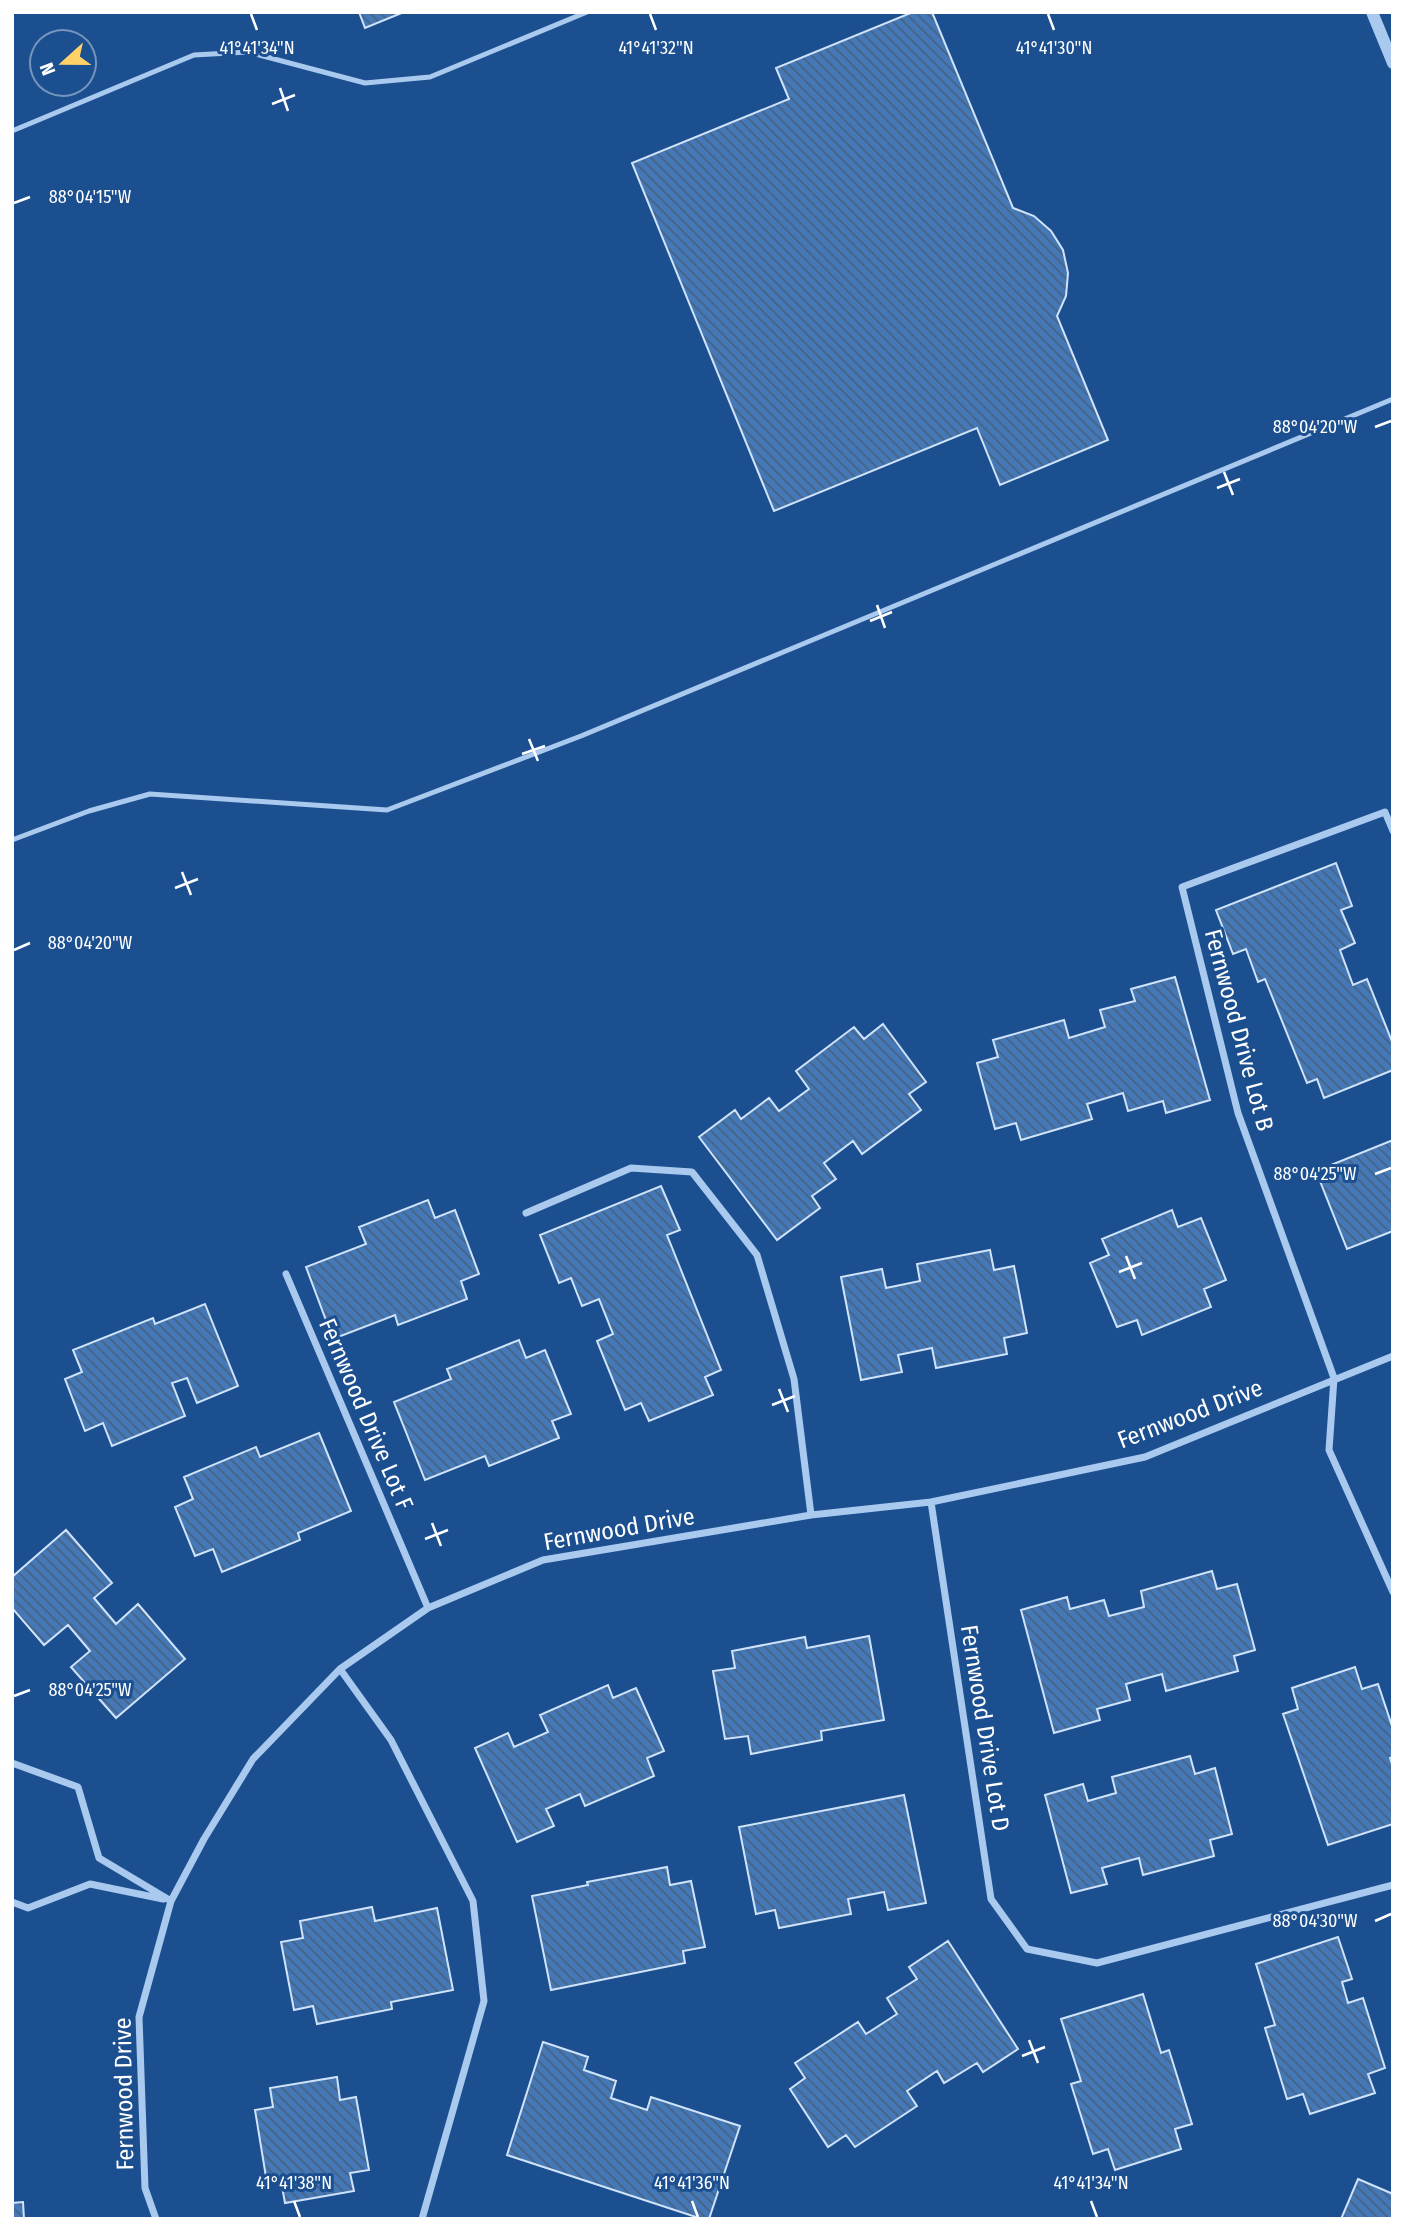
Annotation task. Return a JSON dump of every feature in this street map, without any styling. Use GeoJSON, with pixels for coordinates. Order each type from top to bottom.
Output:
{"type":"FeatureCollection","features":[{"type":"Feature","properties":{"kind":"street"},"geometry":{"type":"LineString","coordinates":[[1372,12],[1393,63]]}},
{"type":"Feature","properties":{"kind":"street","name":"Fernwood Drive Lot B"},"geometry":{"type":"LineString","coordinates":[[1334,1378],[1238,1113],[1182,887],[1385,812],[1393,831]]}},
{"type":"Feature","properties":{"kind":"street"},"geometry":{"type":"LineString","coordinates":[[526,1213],[631,1168],[692,1172],[758,1255],[794,1379],[811,1515]]}},
{"type":"Feature","properties":{"kind":"street","name":"Fernwood Drive Lot F"},"geometry":{"type":"LineString","coordinates":[[286,1274],[428,1608]]}},
{"type":"Feature","properties":{"kind":"street","name":"Fernwood Drive"},"geometry":{"type":"LineString","coordinates":[[156,2219],[145,2188],[139,2017],[171,1901],[204,1839],[253,1759],[340,1669],[428,1608],[543,1560],[811,1515],[931,1502],[1145,1457],[1393,1356]]}},
{"type":"Feature","properties":{"kind":"street"},"geometry":{"type":"LineString","coordinates":[[1334,1378],[1329,1450],[1393,1592]]}},
{"type":"Feature","properties":{"kind":"street","name":"Fernwood Drive Lot D"},"geometry":{"type":"LineString","coordinates":[[931,1502],[991,1899],[1027,1949],[1097,1963],[1393,1885]]}},
{"type":"Feature","properties":{"kind":"street"},"geometry":{"type":"LineString","coordinates":[[340,1669],[391,1740],[473,1901],[484,2001],[422,2219]]}},
{"type":"Feature","properties":{"kind":"street"},"geometry":{"type":"LineString","coordinates":[[12,1763],[78,1787],[99,1857],[171,1901]]}},
{"type":"Feature","properties":{"kind":"street"},"geometry":{"type":"LineString","coordinates":[[12,1902],[28,1908],[90,1884],[171,1901]]}},
{"type":"Feature","properties":{"kind":"lane"},"geometry":{"type":"LineString","coordinates":[[12,131],[194,55],[248,52],[365,83],[430,77],[587,12]]}},
{"type":"Feature","properties":{"kind":"lane"},"geometry":{"type":"LineString","coordinates":[[12,840],[89,811],[150,794],[387,810],[581,736],[1393,399]]}},
{"type":"Feature","properties":{"kind":"building"},"geometry":{"type":"Polygon","coordinates":[[[359,12],[404,12],[365,28],[359,12]]]}},
{"type":"Feature","properties":{"kind":"building"},"geometry":{"type":"Polygon","coordinates":[[[913,12],[932,12],[1013,208],[1034,216],[1051,231],[1063,250],[1068,273],[1066,296],[1057,316],[1108,440],[1000,485],[977,428],[774,511],[632,163],[789,99],[776,68],[913,12]]]}},
{"type":"Feature","properties":{"kind":"building"},"geometry":{"type":"Polygon","coordinates":[[[1336,863],[1352,906],[1341,910],[1355,943],[1340,950],[1353,985],[1367,979],[1393,1044],[1393,1070],[1324,1098],[1317,1079],[1307,1083],[1265,979],[1258,982],[1246,949],[1233,954],[1216,910],[1336,863]]]}},
{"type":"Feature","properties":{"kind":"building"},"geometry":{"type":"Polygon","coordinates":[[[1175,977],[1210,1100],[1166,1113],[1163,1101],[1128,1111],[1123,1093],[1087,1104],[1092,1119],[1021,1140],[1016,1123],[995,1129],[977,1063],[998,1057],[993,1040],[1064,1020],[1069,1038],[1105,1027],[1100,1010],[1135,1001],[1131,989],[1175,977]]]}},
{"type":"Feature","properties":{"kind":"building"},"geometry":{"type":"Polygon","coordinates":[[[883,1024],[926,1082],[909,1094],[921,1110],[862,1154],[853,1141],[824,1163],[836,1179],[812,1196],[820,1208],[777,1240],[699,1137],[735,1110],[741,1119],[769,1098],[779,1111],[809,1089],[796,1071],[854,1027],[864,1039],[883,1024]]]}},
{"type":"Feature","properties":{"kind":"building"},"geometry":{"type":"Polygon","coordinates":[[[1393,1140],[1393,1231],[1347,1249],[1316,1171],[1393,1140]]]}},
{"type":"Feature","properties":{"kind":"building"},"geometry":{"type":"Polygon","coordinates":[[[661,1186],[680,1230],[667,1235],[721,1370],[705,1377],[713,1395],[649,1421],[641,1403],[625,1410],[597,1341],[613,1334],[599,1299],[582,1306],[571,1278],[559,1283],[540,1235],[661,1186]]]}},
{"type":"Feature","properties":{"kind":"building"},"geometry":{"type":"Polygon","coordinates":[[[428,1200],[435,1218],[455,1210],[479,1274],[461,1281],[467,1299],[398,1325],[395,1315],[333,1339],[306,1267],[366,1244],[359,1227],[428,1200]]]}},
{"type":"Feature","properties":{"kind":"building"},"geometry":{"type":"Polygon","coordinates":[[[1172,1210],[1178,1227],[1201,1218],[1226,1280],[1204,1289],[1211,1307],[1142,1335],[1137,1320],[1117,1327],[1090,1263],[1109,1255],[1102,1239],[1172,1210]]]}},
{"type":"Feature","properties":{"kind":"building"},"geometry":{"type":"Polygon","coordinates":[[[990,1250],[994,1270],[1014,1266],[1027,1333],[1004,1338],[1007,1354],[936,1368],[932,1348],[898,1355],[902,1372],[861,1380],[841,1277],[882,1269],[886,1288],[920,1281],[917,1264],[990,1250]]]}},
{"type":"Feature","properties":{"kind":"building"},"geometry":{"type":"Polygon","coordinates":[[[205,1304],[238,1386],[197,1403],[187,1378],[172,1383],[185,1416],[112,1446],[103,1423],[85,1431],[65,1379],[82,1372],[73,1350],[153,1318],[155,1324],[205,1304]]]}},
{"type":"Feature","properties":{"kind":"building"},"geometry":{"type":"Polygon","coordinates":[[[519,1340],[526,1358],[545,1350],[571,1414],[552,1421],[559,1438],[489,1466],[485,1456],[425,1480],[394,1402],[451,1379],[447,1369],[519,1340]]]}},
{"type":"Feature","properties":{"kind":"building"},"geometry":{"type":"Polygon","coordinates":[[[319,1433],[351,1511],[298,1533],[300,1540],[222,1572],[213,1549],[195,1556],[175,1507],[193,1499],[184,1477],[256,1447],[260,1457],[319,1433]]]}},
{"type":"Feature","properties":{"kind":"building"},"geometry":{"type":"Polygon","coordinates":[[[66,1530],[112,1583],[94,1598],[116,1624],[138,1604],[185,1659],[116,1718],[71,1667],[90,1651],[68,1625],[44,1645],[12,1608],[12,1577],[66,1530]]]}},
{"type":"Feature","properties":{"kind":"building"},"geometry":{"type":"Polygon","coordinates":[[[1212,1571],[1217,1589],[1237,1584],[1255,1650],[1234,1656],[1238,1671],[1166,1691],[1162,1674],[1126,1684],[1130,1700],[1097,1709],[1100,1720],[1054,1733],[1021,1610],[1067,1597],[1070,1609],[1104,1600],[1109,1616],[1144,1607],[1141,1591],[1212,1571]]]}},
{"type":"Feature","properties":{"kind":"building"},"geometry":{"type":"Polygon","coordinates":[[[869,1636],[884,1720],[821,1731],[822,1740],[751,1754],[748,1736],[725,1739],[713,1671],[735,1668],[732,1651],[805,1637],[807,1648],[869,1636]]]}},
{"type":"Feature","properties":{"kind":"building"},"geometry":{"type":"Polygon","coordinates":[[[1355,1667],[1362,1689],[1378,1684],[1393,1729],[1393,1757],[1390,1758],[1393,1767],[1393,1824],[1328,1845],[1283,1714],[1298,1709],[1292,1688],[1355,1667]]]}},
{"type":"Feature","properties":{"kind":"building"},"geometry":{"type":"Polygon","coordinates":[[[608,1685],[613,1698],[636,1688],[664,1751],[647,1758],[654,1776],[585,1806],[580,1794],[546,1809],[554,1826],[517,1842],[475,1748],[508,1733],[514,1747],[548,1732],[540,1715],[608,1685]]]}},
{"type":"Feature","properties":{"kind":"building"},"geometry":{"type":"Polygon","coordinates":[[[1190,1756],[1195,1774],[1215,1768],[1232,1834],[1210,1840],[1214,1856],[1143,1875],[1139,1858],[1102,1868],[1107,1884],[1071,1893],[1045,1795],[1083,1784],[1088,1801],[1116,1793],[1112,1777],[1190,1756]]]}},
{"type":"Feature","properties":{"kind":"building"},"geometry":{"type":"Polygon","coordinates":[[[904,1795],[926,1903],[888,1910],[884,1892],[848,1899],[851,1914],[779,1928],[775,1910],[756,1914],[739,1827],[904,1795]]]}},
{"type":"Feature","properties":{"kind":"building"},"geometry":{"type":"Polygon","coordinates":[[[667,1867],[670,1885],[691,1881],[705,1947],[683,1951],[685,1963],[551,1990],[532,1896],[588,1885],[587,1882],[667,1867]]]}},
{"type":"Feature","properties":{"kind":"building"},"geometry":{"type":"Polygon","coordinates":[[[372,1907],[375,1921],[437,1908],[453,1990],[391,2002],[392,2009],[317,2024],[313,2006],[294,2010],[281,1942],[303,1938],[300,1921],[372,1907]]]}},
{"type":"Feature","properties":{"kind":"building"},"geometry":{"type":"Polygon","coordinates":[[[1338,1937],[1352,1979],[1342,1982],[1348,2003],[1363,1998],[1385,2068],[1368,2074],[1375,2093],[1310,2114],[1303,2094],[1287,2099],[1265,2028],[1275,2025],[1256,1964],[1338,1937]]]}},
{"type":"Feature","properties":{"kind":"building"},"geometry":{"type":"Polygon","coordinates":[[[948,1941],[1018,2049],[983,2072],[977,2063],[944,2083],[937,2071],[907,2091],[917,2106],[855,2147],[846,2135],[828,2147],[790,2089],[805,2078],[795,2063],[858,2022],[866,2034],[897,2014],[887,1998],[917,1979],[909,1967],[948,1941]]]}},
{"type":"Feature","properties":{"kind":"building"},"geometry":{"type":"Polygon","coordinates":[[[1143,1994],[1161,2053],[1169,2050],[1192,2124],[1175,2129],[1181,2149],[1115,2170],[1108,2149],[1093,2154],[1071,2084],[1081,2081],[1061,2019],[1143,1994]]]}},
{"type":"Feature","properties":{"kind":"building"},"geometry":{"type":"Polygon","coordinates":[[[543,2042],[588,2057],[584,2070],[616,2081],[611,2098],[647,2110],[651,2097],[740,2126],[709,2219],[702,2219],[507,2155],[543,2042]]]}},
{"type":"Feature","properties":{"kind":"building"},"geometry":{"type":"Polygon","coordinates":[[[337,2077],[340,2100],[356,2097],[369,2170],[350,2173],[354,2191],[285,2203],[281,2181],[267,2183],[255,2110],[273,2107],[270,2088],[337,2077]]]}},
{"type":"Feature","properties":{"kind":"building"},"geometry":{"type":"Polygon","coordinates":[[[1358,2179],[1393,2194],[1393,2219],[1341,2219],[1358,2179]]]}},
{"type":"Feature","properties":{"kind":"building"},"geometry":{"type":"Polygon","coordinates":[[[23,2202],[24,2219],[12,2219],[12,2203],[23,2202]]]}}]}
